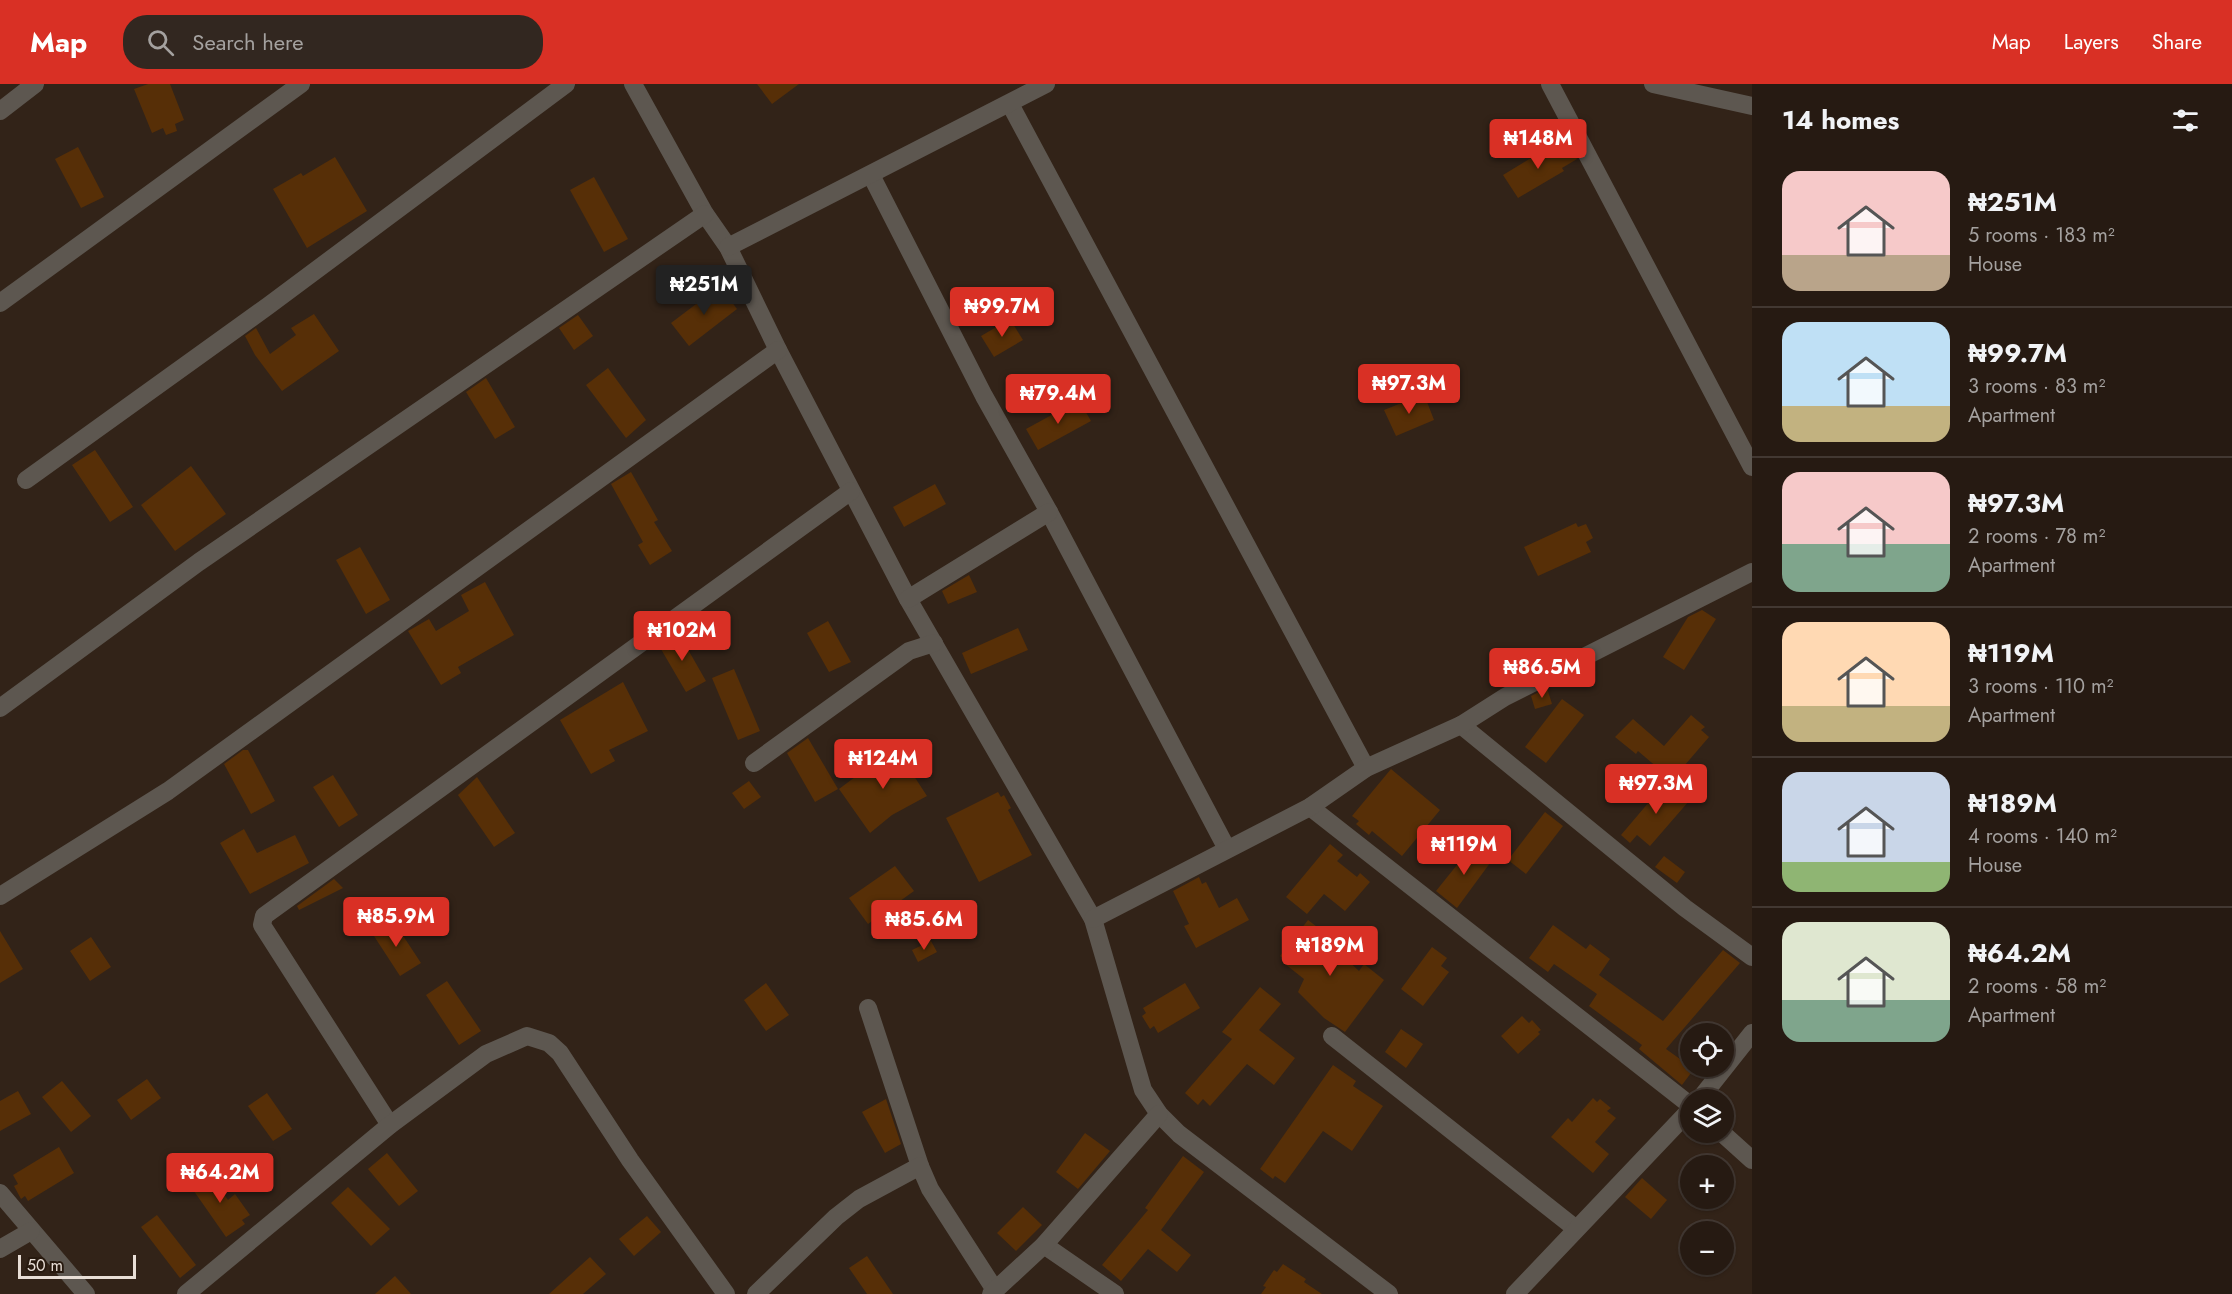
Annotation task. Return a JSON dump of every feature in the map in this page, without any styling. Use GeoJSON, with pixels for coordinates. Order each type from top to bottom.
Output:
{"type":"FeatureCollection","features":[{"type":"Feature","properties":{"kind":"street"},"geometry":{"type":"LineString","coordinates":[[0,111],[35,84]]}},
{"type":"Feature","properties":{"kind":"street"},"geometry":{"type":"LineString","coordinates":[[0,303],[301,84]]}},
{"type":"Feature","properties":{"kind":"street"},"geometry":{"type":"LineString","coordinates":[[26,480],[268,306],[566,84]]}},
{"type":"Feature","properties":{"kind":"street"},"geometry":{"type":"LineString","coordinates":[[633,84],[705,214],[728,247],[778,350],[908,599],[1093,919],[1143,1090],[1159,1114],[1198,1149],[1389,1294]]}},
{"type":"Feature","properties":{"kind":"street"},"geometry":{"type":"LineString","coordinates":[[728,247],[1046,84]]}},
{"type":"Feature","properties":{"kind":"street"},"geometry":{"type":"LineString","coordinates":[[1550,84],[1752,467]]}},
{"type":"Feature","properties":{"kind":"street"},"geometry":{"type":"LineString","coordinates":[[1653,84],[1725,91],[1752,106]]}},
{"type":"Feature","properties":{"kind":"street"},"geometry":{"type":"LineString","coordinates":[[1010,104],[1366,768]]}},
{"type":"Feature","properties":{"kind":"street"},"geometry":{"type":"LineString","coordinates":[[871,175],[984,396],[1049,512],[1227,849]]}},
{"type":"Feature","properties":{"kind":"street"},"geometry":{"type":"LineString","coordinates":[[0,708],[199,562],[705,214]]}},
{"type":"Feature","properties":{"kind":"street"},"geometry":{"type":"LineString","coordinates":[[0,896],[168,791],[778,350]]}},
{"type":"Feature","properties":{"kind":"street"},"geometry":{"type":"LineString","coordinates":[[390,1125],[262,925],[264,916],[852,491]]}},
{"type":"Feature","properties":{"kind":"street"},"geometry":{"type":"LineString","coordinates":[[908,599],[1049,512]]}},
{"type":"Feature","properties":{"kind":"street"},"geometry":{"type":"LineString","coordinates":[[1093,919],[1310,807],[1366,768],[1461,725],[1505,696],[1752,572]]}},
{"type":"Feature","properties":{"kind":"street"},"geometry":{"type":"LineString","coordinates":[[754,763],[866,679],[909,651],[934,643]]}},
{"type":"Feature","properties":{"kind":"street"},"geometry":{"type":"LineString","coordinates":[[1461,725],[1685,908],[1752,957]]}},
{"type":"Feature","properties":{"kind":"street"},"geometry":{"type":"LineString","coordinates":[[1310,807],[1680,1097]]}},
{"type":"Feature","properties":{"kind":"street"},"geometry":{"type":"LineString","coordinates":[[868,1008],[920,1166],[930,1189],[993,1292],[1044,1245],[1159,1114]]}},
{"type":"Feature","properties":{"kind":"street"},"geometry":{"type":"LineString","coordinates":[[1708,1089],[1752,1033]]}},
{"type":"Feature","properties":{"kind":"street"},"geometry":{"type":"LineString","coordinates":[[186,1294],[390,1125],[486,1054],[527,1036],[549,1043],[560,1053],[630,1160],[726,1294]]}},
{"type":"Feature","properties":{"kind":"street"},"geometry":{"type":"LineString","coordinates":[[1332,1036],[1575,1228]]}},
{"type":"Feature","properties":{"kind":"street"},"geometry":{"type":"LineString","coordinates":[[1515,1294],[1575,1228],[1680,1120]]}},
{"type":"Feature","properties":{"kind":"street"},"geometry":{"type":"LineString","coordinates":[[1733,1143],[1752,1160]]}},
{"type":"Feature","properties":{"kind":"street"},"geometry":{"type":"LineString","coordinates":[[756,1294],[836,1216],[859,1199],[920,1166]]}},
{"type":"Feature","properties":{"kind":"street"},"geometry":{"type":"LineString","coordinates":[[0,1193],[86,1294]]}},
{"type":"Feature","properties":{"kind":"street"},"geometry":{"type":"LineString","coordinates":[[0,1249],[31,1232]]}},
{"type":"Feature","properties":{"kind":"street"},"geometry":{"type":"LineString","coordinates":[[1044,1245],[1114,1294]]}},
{"type":"Feature","properties":{"kind":"building"},"geometry":{"type":"Polygon","coordinates":[[[148,84],[170,84],[184,120],[175,124],[177,131],[166,135],[163,128],[152,133],[134,89],[148,84]]]}},
{"type":"Feature","properties":{"kind":"building"},"geometry":{"type":"Polygon","coordinates":[[[757,84],[799,84],[772,104],[757,84]]]}},
{"type":"Feature","properties":{"kind":"building"},"geometry":{"type":"Polygon","coordinates":[[[1552,145],[1559,156],[1571,149],[1577,159],[1562,168],[1564,171],[1518,198],[1503,175],[1552,145]]]}},
{"type":"Feature","properties":{"kind":"building"},"geometry":{"type":"Polygon","coordinates":[[[78,147],[104,197],[81,208],[55,159],[78,147]]]}},
{"type":"Feature","properties":{"kind":"building"},"geometry":{"type":"Polygon","coordinates":[[[335,157],[367,211],[307,248],[273,189],[301,173],[303,176],[335,157]]]}},
{"type":"Feature","properties":{"kind":"building"},"geometry":{"type":"Polygon","coordinates":[[[594,177],[628,239],[604,252],[570,190],[594,177]]]}},
{"type":"Feature","properties":{"kind":"building"},"geometry":{"type":"Polygon","coordinates":[[[720,286],[737,309],[689,346],[671,323],[720,286]]]}},
{"type":"Feature","properties":{"kind":"building"},"geometry":{"type":"Polygon","coordinates":[[[314,314],[339,351],[282,391],[255,355],[245,336],[256,328],[270,354],[296,335],[291,328],[314,314]]]}},
{"type":"Feature","properties":{"kind":"building"},"geometry":{"type":"Polygon","coordinates":[[[578,315],[593,336],[574,350],[559,328],[578,315]]]}},
{"type":"Feature","properties":{"kind":"building"},"geometry":{"type":"Polygon","coordinates":[[[1010,319],[1023,340],[994,357],[981,336],[1010,319]]]}},
{"type":"Feature","properties":{"kind":"building"},"geometry":{"type":"Polygon","coordinates":[[[608,368],[646,420],[626,438],[586,385],[608,368]]]}},
{"type":"Feature","properties":{"kind":"building"},"geometry":{"type":"Polygon","coordinates":[[[486,378],[515,427],[495,439],[466,392],[486,378]]]}},
{"type":"Feature","properties":{"kind":"building"},"geometry":{"type":"Polygon","coordinates":[[[1424,394],[1434,420],[1396,436],[1384,410],[1424,394]]]}},
{"type":"Feature","properties":{"kind":"building"},"geometry":{"type":"Polygon","coordinates":[[[1079,400],[1091,421],[1038,450],[1026,429],[1079,400]]]}},
{"type":"Feature","properties":{"kind":"building"},"geometry":{"type":"Polygon","coordinates":[[[95,450],[133,507],[110,522],[72,465],[95,450]]]}},
{"type":"Feature","properties":{"kind":"building"},"geometry":{"type":"Polygon","coordinates":[[[191,466],[226,514],[175,551],[141,505],[191,466]]]}},
{"type":"Feature","properties":{"kind":"building"},"geometry":{"type":"Polygon","coordinates":[[[631,472],[658,520],[654,522],[672,551],[650,565],[638,545],[643,542],[611,484],[631,472]]]}},
{"type":"Feature","properties":{"kind":"building"},"geometry":{"type":"Polygon","coordinates":[[[935,484],[946,504],[904,527],[893,507],[935,484]]]}},
{"type":"Feature","properties":{"kind":"building"},"geometry":{"type":"Polygon","coordinates":[[[1576,523],[1578,527],[1586,524],[1593,538],[1586,542],[1591,552],[1538,576],[1524,547],[1576,523]]]}},
{"type":"Feature","properties":{"kind":"building"},"geometry":{"type":"Polygon","coordinates":[[[360,547],[390,600],[366,614],[336,560],[360,547]]]}},
{"type":"Feature","properties":{"kind":"building"},"geometry":{"type":"Polygon","coordinates":[[[969,575],[977,592],[948,604],[942,591],[969,575]]]}},
{"type":"Feature","properties":{"kind":"building"},"geometry":{"type":"Polygon","coordinates":[[[485,582],[514,635],[458,667],[461,673],[441,685],[408,631],[429,619],[436,631],[469,611],[461,595],[485,582]]]}},
{"type":"Feature","properties":{"kind":"building"},"geometry":{"type":"Polygon","coordinates":[[[1702,610],[1716,619],[1684,670],[1663,657],[1688,617],[1702,610]]]}},
{"type":"Feature","properties":{"kind":"building"},"geometry":{"type":"Polygon","coordinates":[[[828,621],[851,662],[829,672],[807,633],[828,621]]]}},
{"type":"Feature","properties":{"kind":"building"},"geometry":{"type":"Polygon","coordinates":[[[1018,628],[1028,650],[971,674],[962,653],[1018,628]]]}},
{"type":"Feature","properties":{"kind":"building"},"geometry":{"type":"Polygon","coordinates":[[[678,632],[706,681],[686,692],[658,644],[678,632]]]}},
{"type":"Feature","properties":{"kind":"building"},"geometry":{"type":"Polygon","coordinates":[[[734,669],[760,731],[738,740],[712,678],[734,669]]]}},
{"type":"Feature","properties":{"kind":"building"},"geometry":{"type":"Polygon","coordinates":[[[623,682],[648,731],[609,750],[615,761],[591,774],[560,720],[623,682]]]}},
{"type":"Feature","properties":{"kind":"building"},"geometry":{"type":"Polygon","coordinates":[[[1547,688],[1552,704],[1535,709],[1531,696],[1547,688]]]}},
{"type":"Feature","properties":{"kind":"building"},"geometry":{"type":"Polygon","coordinates":[[[1562,699],[1584,715],[1546,763],[1525,747],[1562,699]]]}},
{"type":"Feature","properties":{"kind":"building"},"geometry":{"type":"Polygon","coordinates":[[[1691,715],[1705,727],[1701,730],[1709,737],[1672,780],[1638,751],[1636,754],[1615,737],[1633,719],[1664,746],[1691,715]]]}},
{"type":"Feature","properties":{"kind":"building"},"geometry":{"type":"Polygon","coordinates":[[[808,738],[838,789],[815,802],[787,753],[808,738]]]}},
{"type":"Feature","properties":{"kind":"building"},"geometry":{"type":"Polygon","coordinates":[[[895,747],[927,796],[892,815],[870,833],[839,789],[895,747]]]}},
{"type":"Feature","properties":{"kind":"building"},"geometry":{"type":"Polygon","coordinates":[[[243,750],[248,750],[275,801],[251,814],[224,764],[243,750]]]}},
{"type":"Feature","properties":{"kind":"building"},"geometry":{"type":"Polygon","coordinates":[[[1391,769],[1440,810],[1402,856],[1372,831],[1369,835],[1356,824],[1359,821],[1352,816],[1391,769]]]}},
{"type":"Feature","properties":{"kind":"building"},"geometry":{"type":"Polygon","coordinates":[[[333,775],[358,815],[339,827],[313,787],[333,775]]]}},
{"type":"Feature","properties":{"kind":"building"},"geometry":{"type":"Polygon","coordinates":[[[477,777],[515,833],[494,847],[458,795],[477,777]]]}},
{"type":"Feature","properties":{"kind":"building"},"geometry":{"type":"Polygon","coordinates":[[[749,781],[761,797],[744,809],[732,793],[749,781]]]}},
{"type":"Feature","properties":{"kind":"building"},"geometry":{"type":"Polygon","coordinates":[[[1666,782],[1689,801],[1650,846],[1637,835],[1630,843],[1621,835],[1666,782]]]}},
{"type":"Feature","properties":{"kind":"building"},"geometry":{"type":"Polygon","coordinates":[[[998,792],[1001,797],[1004,795],[1011,808],[1008,810],[1032,855],[979,882],[946,818],[998,792]]]}},
{"type":"Feature","properties":{"kind":"building"},"geometry":{"type":"Polygon","coordinates":[[[1545,812],[1563,826],[1526,874],[1508,860],[1545,812]]]}},
{"type":"Feature","properties":{"kind":"building"},"geometry":{"type":"Polygon","coordinates":[[[244,829],[257,853],[295,835],[309,863],[250,894],[220,843],[244,829]]]}},
{"type":"Feature","properties":{"kind":"building"},"geometry":{"type":"Polygon","coordinates":[[[1330,844],[1343,855],[1337,861],[1357,877],[1360,873],[1370,882],[1345,911],[1324,894],[1307,914],[1286,897],[1330,844]]]}},
{"type":"Feature","properties":{"kind":"building"},"geometry":{"type":"Polygon","coordinates":[[[1473,845],[1493,859],[1457,908],[1436,891],[1473,845]]]}},
{"type":"Feature","properties":{"kind":"building"},"geometry":{"type":"Polygon","coordinates":[[[1664,856],[1685,872],[1677,883],[1655,867],[1664,856]]]}},
{"type":"Feature","properties":{"kind":"building"},"geometry":{"type":"Polygon","coordinates":[[[895,866],[914,891],[868,924],[849,898],[895,866]]]}},
{"type":"Feature","properties":{"kind":"building"},"geometry":{"type":"Polygon","coordinates":[[[1199,877],[1202,884],[1206,882],[1219,908],[1237,898],[1249,920],[1196,948],[1184,926],[1189,924],[1173,891],[1199,877]]]}},
{"type":"Feature","properties":{"kind":"building"},"geometry":{"type":"Polygon","coordinates":[[[334,879],[343,888],[299,910],[297,906],[334,879]]]}},
{"type":"Feature","properties":{"kind":"building"},"geometry":{"type":"Polygon","coordinates":[[[392,919],[421,963],[400,976],[372,933],[392,919]]]}},
{"type":"Feature","properties":{"kind":"building"},"geometry":{"type":"Polygon","coordinates":[[[1308,920],[1329,936],[1326,940],[1359,971],[1364,964],[1384,980],[1345,1032],[1324,1018],[1298,992],[1304,979],[1285,964],[1287,961],[1280,956],[1308,920]]]}},
{"type":"Feature","properties":{"kind":"building"},"geometry":{"type":"Polygon","coordinates":[[[1553,925],[1586,949],[1590,944],[1610,959],[1599,975],[1663,1021],[1723,950],[1740,963],[1688,1023],[1680,1023],[1680,1033],[1666,1049],[1680,1059],[1680,1077],[1688,1077],[1682,1085],[1639,1049],[1642,1045],[1589,1006],[1597,994],[1554,964],[1548,972],[1529,958],[1553,925]]]}},
{"type":"Feature","properties":{"kind":"building"},"geometry":{"type":"Polygon","coordinates":[[[0,931],[23,969],[0,983],[0,931]]]}},
{"type":"Feature","properties":{"kind":"building"},"geometry":{"type":"Polygon","coordinates":[[[91,937],[111,967],[90,981],[70,951],[91,937]]]}},
{"type":"Feature","properties":{"kind":"building"},"geometry":{"type":"Polygon","coordinates":[[[931,941],[937,952],[918,962],[912,950],[931,941]]]}},
{"type":"Feature","properties":{"kind":"building"},"geometry":{"type":"Polygon","coordinates":[[[1432,947],[1447,958],[1441,966],[1449,972],[1423,1006],[1401,989],[1432,947]]]}},
{"type":"Feature","properties":{"kind":"building"},"geometry":{"type":"Polygon","coordinates":[[[447,981],[481,1031],[459,1045],[426,995],[447,981]]]}},
{"type":"Feature","properties":{"kind":"building"},"geometry":{"type":"Polygon","coordinates":[[[766,983],[789,1015],[766,1031],[744,1000],[766,983]]]}},
{"type":"Feature","properties":{"kind":"building"},"geometry":{"type":"Polygon","coordinates":[[[1185,983],[1200,1008],[1158,1033],[1154,1026],[1150,1029],[1142,1016],[1146,1013],[1143,1008],[1185,983]]]}},
{"type":"Feature","properties":{"kind":"building"},"geometry":{"type":"Polygon","coordinates":[[[1260,987],[1281,1004],[1259,1030],[1295,1058],[1274,1085],[1247,1064],[1210,1106],[1203,1099],[1198,1105],[1185,1093],[1232,1039],[1222,1032],[1260,987]]]}},
{"type":"Feature","properties":{"kind":"building"},"geometry":{"type":"Polygon","coordinates":[[[1522,1016],[1529,1023],[1532,1020],[1541,1030],[1538,1032],[1540,1034],[1518,1054],[1501,1036],[1522,1016]]]}},
{"type":"Feature","properties":{"kind":"building"},"geometry":{"type":"Polygon","coordinates":[[[1401,1029],[1423,1044],[1406,1068],[1385,1052],[1401,1029]]]}},
{"type":"Feature","properties":{"kind":"building"},"geometry":{"type":"Polygon","coordinates":[[[1333,1065],[1356,1081],[1353,1086],[1383,1106],[1352,1151],[1323,1131],[1285,1183],[1275,1176],[1273,1179],[1260,1169],[1333,1065]]]}},
{"type":"Feature","properties":{"kind":"building"},"geometry":{"type":"Polygon","coordinates":[[[147,1079],[161,1098],[131,1120],[117,1100],[147,1079]]]}},
{"type":"Feature","properties":{"kind":"building"},"geometry":{"type":"Polygon","coordinates":[[[62,1081],[91,1116],[71,1132],[42,1097],[62,1081]]]}},
{"type":"Feature","properties":{"kind":"building"},"geometry":{"type":"Polygon","coordinates":[[[18,1091],[31,1114],[0,1131],[0,1101],[18,1091]]]}},
{"type":"Feature","properties":{"kind":"building"},"geometry":{"type":"Polygon","coordinates":[[[267,1093],[292,1129],[273,1141],[248,1106],[267,1093]]]}},
{"type":"Feature","properties":{"kind":"building"},"geometry":{"type":"Polygon","coordinates":[[[1593,1098],[1597,1102],[1600,1099],[1611,1108],[1607,1111],[1616,1118],[1595,1142],[1609,1154],[1593,1173],[1551,1137],[1568,1118],[1572,1122],[1593,1098]]]}},
{"type":"Feature","properties":{"kind":"building"},"geometry":{"type":"Polygon","coordinates":[[[886,1099],[901,1144],[885,1153],[862,1112],[886,1099]]]}},
{"type":"Feature","properties":{"kind":"building"},"geometry":{"type":"Polygon","coordinates":[[[1085,1133],[1110,1151],[1078,1189],[1056,1172],[1085,1133]]]}},
{"type":"Feature","properties":{"kind":"building"},"geometry":{"type":"Polygon","coordinates":[[[59,1147],[74,1173],[28,1201],[25,1196],[21,1199],[14,1186],[18,1184],[13,1175],[59,1147]]]}},
{"type":"Feature","properties":{"kind":"building"},"geometry":{"type":"Polygon","coordinates":[[[387,1153],[418,1191],[399,1206],[368,1169],[387,1153]]]}},
{"type":"Feature","properties":{"kind":"building"},"geometry":{"type":"Polygon","coordinates":[[[1183,1156],[1204,1172],[1161,1230],[1191,1255],[1177,1272],[1148,1249],[1121,1281],[1102,1265],[1148,1210],[1145,1208],[1183,1156]]]}},
{"type":"Feature","properties":{"kind":"building"},"geometry":{"type":"Polygon","coordinates":[[[208,1171],[228,1200],[235,1194],[250,1215],[242,1220],[245,1224],[226,1237],[189,1184],[208,1171]]]}},
{"type":"Feature","properties":{"kind":"building"},"geometry":{"type":"Polygon","coordinates":[[[1642,1178],[1667,1200],[1651,1219],[1625,1197],[1642,1178]]]}},
{"type":"Feature","properties":{"kind":"building"},"geometry":{"type":"Polygon","coordinates":[[[348,1187],[390,1229],[371,1246],[331,1203],[348,1187]]]}},
{"type":"Feature","properties":{"kind":"building"},"geometry":{"type":"Polygon","coordinates":[[[1023,1207],[1042,1225],[1016,1251],[997,1233],[1023,1207]]]}},
{"type":"Feature","properties":{"kind":"building"},"geometry":{"type":"Polygon","coordinates":[[[157,1215],[196,1265],[180,1278],[141,1227],[157,1215]]]}},
{"type":"Feature","properties":{"kind":"building"},"geometry":{"type":"Polygon","coordinates":[[[647,1216],[661,1232],[634,1256],[619,1239],[647,1216]]]}},
{"type":"Feature","properties":{"kind":"building"},"geometry":{"type":"Polygon","coordinates":[[[867,1256],[893,1294],[867,1294],[849,1268],[867,1256]]]}},
{"type":"Feature","properties":{"kind":"building"},"geometry":{"type":"Polygon","coordinates":[[[590,1257],[606,1274],[583,1294],[549,1294],[590,1257]]]}},
{"type":"Feature","properties":{"kind":"building"},"geometry":{"type":"Polygon","coordinates":[[[1283,1264],[1306,1279],[1304,1282],[1322,1294],[1261,1294],[1266,1287],[1263,1286],[1274,1270],[1277,1272],[1283,1264]]]}},
{"type":"Feature","properties":{"kind":"building"},"geometry":{"type":"Polygon","coordinates":[[[395,1276],[411,1294],[375,1294],[395,1276]]]}}]}
